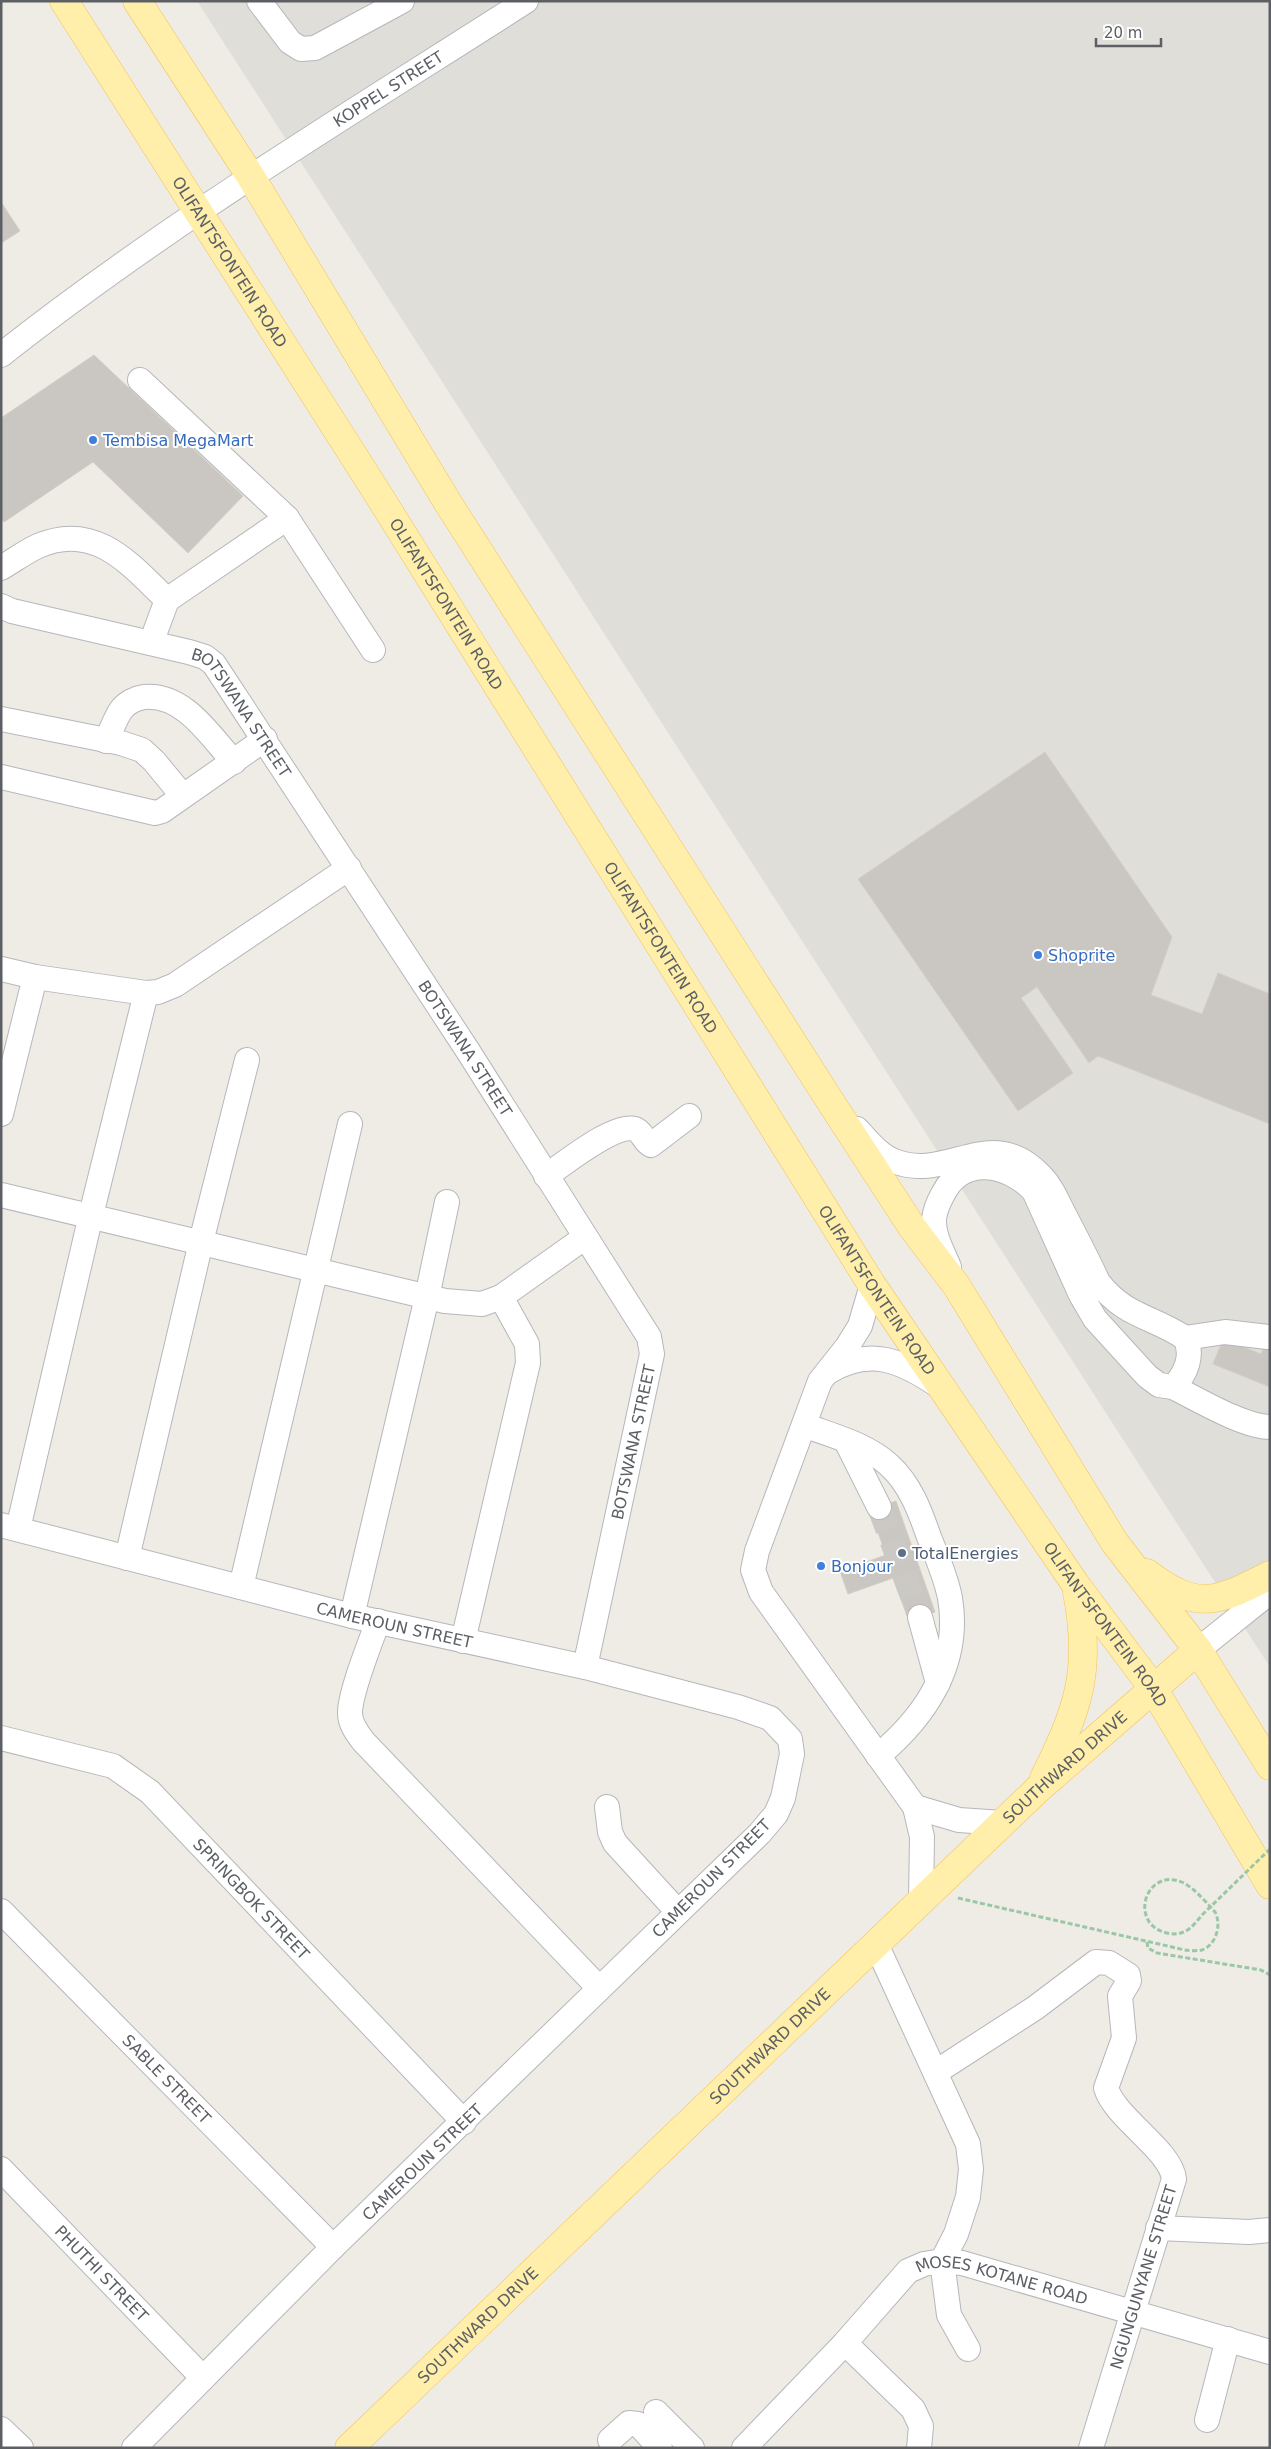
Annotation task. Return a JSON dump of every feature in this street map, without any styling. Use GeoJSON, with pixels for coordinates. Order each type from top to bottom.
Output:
{"type":"FeatureCollection","features":[{"type":"Feature","properties":{"kind":"main road","name":"OLIFANTSFONTEIN ROAD"},"geometry":{"type":"LineString","coordinates":[[64,1],[382,499],[872,1285],[1076,1585],[1153,1688],[1270,1885]]}},
{"type":"Feature","properties":{"kind":"main road"},"geometry":{"type":"LineString","coordinates":[[137,1],[251,177],[453,512],[832,1104],[912,1227],[956,1285],[1115,1543],[1198,1650],[1270,1766]]}},
{"type":"Feature","properties":{"kind":"main road"},"geometry":{"type":"LineString","coordinates":[[1115,1543],[1141,1568],[1165,1586],[1177,1594],[1195,1599],[1211,1600],[1231,1594],[1270,1575]]}},
{"type":"Feature","properties":{"kind":"main road"},"geometry":{"type":"LineString","coordinates":[[1037,1790],[1071,1717],[1084,1670],[1084,1633],[1076,1585]]}},
{"type":"Feature","properties":{"kind":"main road","name":"SOUTHWARD DRIVE"},"geometry":{"type":"LineString","coordinates":[[350,2448],[1037,1790],[1198,1650]]}},
{"type":"Feature","properties":{"kind":"street"},"geometry":{"type":"LineString","coordinates":[[259,1],[290,42],[301,49],[314,48],[402,1]]}},
{"type":"Feature","properties":{"kind":"street","name":"KOPPEL STREET"},"geometry":{"type":"LineString","coordinates":[[58,310],[198,211],[526,1]]}},
{"type":"Feature","properties":{"kind":"street"},"geometry":{"type":"LineString","coordinates":[[1,340],[58,310]]}},
{"type":"Feature","properties":{"kind":"street"},"geometry":{"type":"LineString","coordinates":[[1,355],[58,310]]}},
{"type":"Feature","properties":{"kind":"street"},"geometry":{"type":"LineString","coordinates":[[140,380],[287,518],[373,650]]}},
{"type":"Feature","properties":{"kind":"street"},"geometry":{"type":"LineString","coordinates":[[151,644],[167,600],[287,518]]}},
{"type":"Feature","properties":{"kind":"street"},"geometry":{"type":"LineString","coordinates":[[1,568],[38,546],[65,540],[84,540],[119,555],[167,600]]}},
{"type":"Feature","properties":{"kind":"street","name":"BOTSWANA STREET"},"geometry":{"type":"LineString","coordinates":[[1,606],[12,611],[200,655],[211,660],[265,739],[468,1051],[584,1238],[649,1337],[653,1349],[585,1667]]}},
{"type":"Feature","properties":{"kind":"street"},"geometry":{"type":"LineString","coordinates":[[106,741],[121,709],[131,701],[155,696],[170,700],[184,708],[234,762]]}},
{"type":"Feature","properties":{"kind":"street"},"geometry":{"type":"LineString","coordinates":[[1,719],[142,750],[154,761],[182,795]]}},
{"type":"Feature","properties":{"kind":"street"},"geometry":{"type":"LineString","coordinates":[[1,777],[155,813],[162,811],[182,795],[234,762],[265,739]]}},
{"type":"Feature","properties":{"kind":"street"},"geometry":{"type":"LineString","coordinates":[[1,969],[36,977],[146,993],[158,992],[174,985],[349,868]]}},
{"type":"Feature","properties":{"kind":"street"},"geometry":{"type":"LineString","coordinates":[[1,1114],[36,977]]}},
{"type":"Feature","properties":{"kind":"street"},"geometry":{"type":"LineString","coordinates":[[10,1527],[146,993]]}},
{"type":"Feature","properties":{"kind":"street"},"geometry":{"type":"LineString","coordinates":[[127,1558],[201,1242],[247,1060]]}},
{"type":"Feature","properties":{"kind":"street"},"geometry":{"type":"LineString","coordinates":[[832,1104],[875,1148],[892,1160],[902,1164],[928,1166],[984,1152],[1005,1154],[1024,1162],[1041,1176],[1052,1190],[1098,1282],[1113,1300],[1185,1338],[1225,1332],[1268,1337]]}},
{"type":"Feature","properties":{"kind":"street"},"geometry":{"type":"LineString","coordinates":[[546,1176],[616,1131],[632,1128],[638,1130],[651,1145],[690,1116]]}},
{"type":"Feature","properties":{"kind":"street"},"geometry":{"type":"LineString","coordinates":[[241,1587],[317,1271],[350,1124]]}},
{"type":"Feature","properties":{"kind":"street"},"geometry":{"type":"LineString","coordinates":[[956,1285],[936,1232],[934,1219],[940,1199],[952,1181],[965,1171],[983,1167],[1008,1172],[1029,1186],[1039,1199],[1081,1295],[1095,1318],[1147,1376],[1159,1385],[1173,1387],[1231,1416],[1253,1424],[1270,1427]]}},
{"type":"Feature","properties":{"kind":"street"},"geometry":{"type":"LineString","coordinates":[[1,1195],[91,1215],[427,1297],[464,1304],[482,1304],[501,1297],[584,1238]]}},
{"type":"Feature","properties":{"kind":"street"},"geometry":{"type":"LineString","coordinates":[[352,1616],[427,1297],[447,1202]]}},
{"type":"Feature","properties":{"kind":"street"},"geometry":{"type":"LineString","coordinates":[[872,1285],[860,1326],[847,1347],[824,1374],[757,1551],[753,1570],[761,1592],[915,1807],[922,1837],[926,1896]]}},
{"type":"Feature","properties":{"kind":"street"},"geometry":{"type":"LineString","coordinates":[[463,1641],[528,1363],[527,1344],[501,1297]]}},
{"type":"Feature","properties":{"kind":"street"},"geometry":{"type":"LineString","coordinates":[[1173,1387],[1189,1360],[1189,1347],[1185,1338]]}},
{"type":"Feature","properties":{"kind":"street"},"geometry":{"type":"LineString","coordinates":[[824,1374],[857,1360],[882,1358],[908,1366],[939,1386]]}},
{"type":"Feature","properties":{"kind":"street"},"geometry":{"type":"LineString","coordinates":[[804,1426],[858,1445],[889,1464],[912,1495],[945,1580],[951,1613],[950,1642],[938,1683],[930,1700],[909,1728],[878,1756]]}},
{"type":"Feature","properties":{"kind":"street"},"geometry":{"type":"LineString","coordinates":[[846,1440],[879,1507]]}},
{"type":"Feature","properties":{"kind":"street","name":"CAMEROUN STREET"},"geometry":{"type":"LineString","coordinates":[[10,1527],[352,1616],[585,1667],[762,1715],[770,1718],[790,1739],[792,1754],[783,1798],[776,1814],[760,1833],[333,2247],[134,2448]]}},
{"type":"Feature","properties":{"kind":"street"},"geometry":{"type":"LineString","coordinates":[[1198,1650],[1270,1592]]}},
{"type":"Feature","properties":{"kind":"street"},"geometry":{"type":"LineString","coordinates":[[920,1617],[938,1683]]}},
{"type":"Feature","properties":{"kind":"street"},"geometry":{"type":"LineString","coordinates":[[378,1621],[352,1701],[350,1715],[353,1726],[363,1741],[599,1988]]}},
{"type":"Feature","properties":{"kind":"street","name":"SPRINGBOK STREET"},"geometry":{"type":"LineString","coordinates":[[1,1738],[112,1766],[150,1792],[464,2122]]}},
{"type":"Feature","properties":{"kind":"street"},"geometry":{"type":"LineString","coordinates":[[607,1807],[610,1832],[614,1843],[678,1912]]}},
{"type":"Feature","properties":{"kind":"street"},"geometry":{"type":"LineString","coordinates":[[915,1807],[959,1820],[1003,1823]]}},
{"type":"Feature","properties":{"kind":"street","name":"SABLE STREET"},"geometry":{"type":"LineString","coordinates":[[1,1911],[333,2247]]}},
{"type":"Feature","properties":{"kind":"street"},"geometry":{"type":"LineString","coordinates":[[876,1944],[968,2144],[972,2169],[963,2216],[942,2261],[949,2315],[968,2349]]}},
{"type":"Feature","properties":{"kind":"street","name":"NGUNGUNYANE STREET"},"geometry":{"type":"LineString","coordinates":[[936,2072],[1035,2008],[1096,1962],[1104,1961],[1119,1968],[1128,1975],[1130,1981],[1120,1996],[1124,2038],[1106,2088],[1110,2097],[1151,2143],[1173,2174],[1171,2193],[1158,2228],[1091,2448]]}},
{"type":"Feature","properties":{"kind":"street","name":"PHUTHI STREET"},"geometry":{"type":"LineString","coordinates":[[1,2169],[203,2378]]}},
{"type":"Feature","properties":{"kind":"street"},"geometry":{"type":"LineString","coordinates":[[1158,2228],[1249,2232],[1270,2230]]}},
{"type":"Feature","properties":{"kind":"street","name":"MOSES KOTANE ROAD"},"geometry":{"type":"LineString","coordinates":[[744,2448],[845,2343],[908,2271],[924,2264],[942,2261],[962,2263],[1270,2352]]}},
{"type":"Feature","properties":{"kind":"street"},"geometry":{"type":"LineString","coordinates":[[1207,2420],[1228,2339]]}},
{"type":"Feature","properties":{"kind":"street"},"geometry":{"type":"LineString","coordinates":[[845,2343],[913,2409],[921,2426],[919,2448]]}},
{"type":"Feature","properties":{"kind":"street"},"geometry":{"type":"LineString","coordinates":[[656,2412],[692,2448]]}},
{"type":"Feature","properties":{"kind":"street"},"geometry":{"type":"LineString","coordinates":[[610,2440],[629,2423],[633,2422],[638,2424],[660,2448]]}},
{"type":"Feature","properties":{"kind":"street"},"geometry":{"type":"LineString","coordinates":[[1,2429],[21,2448]]}},
{"type":"Feature","properties":{"kind":"path"},"geometry":{"type":"LineString","coordinates":[[926,1896],[1185,1950],[1202,1950],[1214,1938],[1218,1924],[1215,1912],[1190,1887],[1173,1880],[1157,1883],[1146,1896],[1145,1912],[1147,1919],[1159,1931],[1175,1935],[1181,1933],[1188,1930],[1202,1915],[1270,1849]]}},
{"type":"Feature","properties":{"kind":"path"},"geometry":{"type":"LineString","coordinates":[[1147,1942],[1148,1948],[1157,1953],[1262,1970],[1270,1974]]}},
{"type":"Feature","properties":{"kind":"shaded area"},"geometry":{"type":"Polygon","coordinates":[[[197,1],[1270,1],[1270,1667],[1198,1556],[197,1]]]}},
{"type":"Feature","properties":{"kind":"building"},"geometry":{"type":"Polygon","coordinates":[[[1,202],[20,231],[1,243],[1,202]]]}},
{"type":"Feature","properties":{"kind":"building","name":"Tembisa MegaMart"},"geometry":{"type":"Polygon","coordinates":[[[94,355],[243,496],[188,553],[93,462],[4,522],[1,518],[1,418],[94,355]]]}},
{"type":"Feature","properties":{"kind":"building","name":"Shoprite"},"geometry":{"type":"Polygon","coordinates":[[[1045,752],[1172,937],[1151,995],[1202,1014],[1218,973],[1270,994],[1270,1124],[1098,1056],[1089,1063],[1037,987],[1021,998],[1073,1073],[1018,1111],[858,879],[1045,752]]]}},
{"type":"Feature","properties":{"kind":"building"},"geometry":{"type":"Polygon","coordinates":[[[1270,1331],[1270,1387],[1213,1364],[1223,1339],[1261,1354],[1270,1331]]]}},
{"type":"Feature","properties":{"kind":"building"},"geometry":{"type":"Polygon","coordinates":[[[896,1501],[935,1612],[909,1621],[893,1578],[848,1594],[840,1571],[886,1555],[870,1510],[896,1501]]]}},
{"type":"Feature","properties":{"kind":"tunnel"},"geometry":{"type":"LineString","coordinates":[[879,1507],[920,1617]]}},
{"type":"Feature","properties":{"kind":"place","name":"Tembisa MegaMart"},"geometry":{"type":"Point","coordinates":[93,440]}},
{"type":"Feature","properties":{"kind":"place","name":"Shoprite"},"geometry":{"type":"Point","coordinates":[1038,955]}},
{"type":"Feature","properties":{"kind":"place","name":"TotalEnergies"},"geometry":{"type":"Point","coordinates":[902,1553]}},
{"type":"Feature","properties":{"kind":"place","name":"Bonjour"},"geometry":{"type":"Point","coordinates":[821,1566]}}]}
